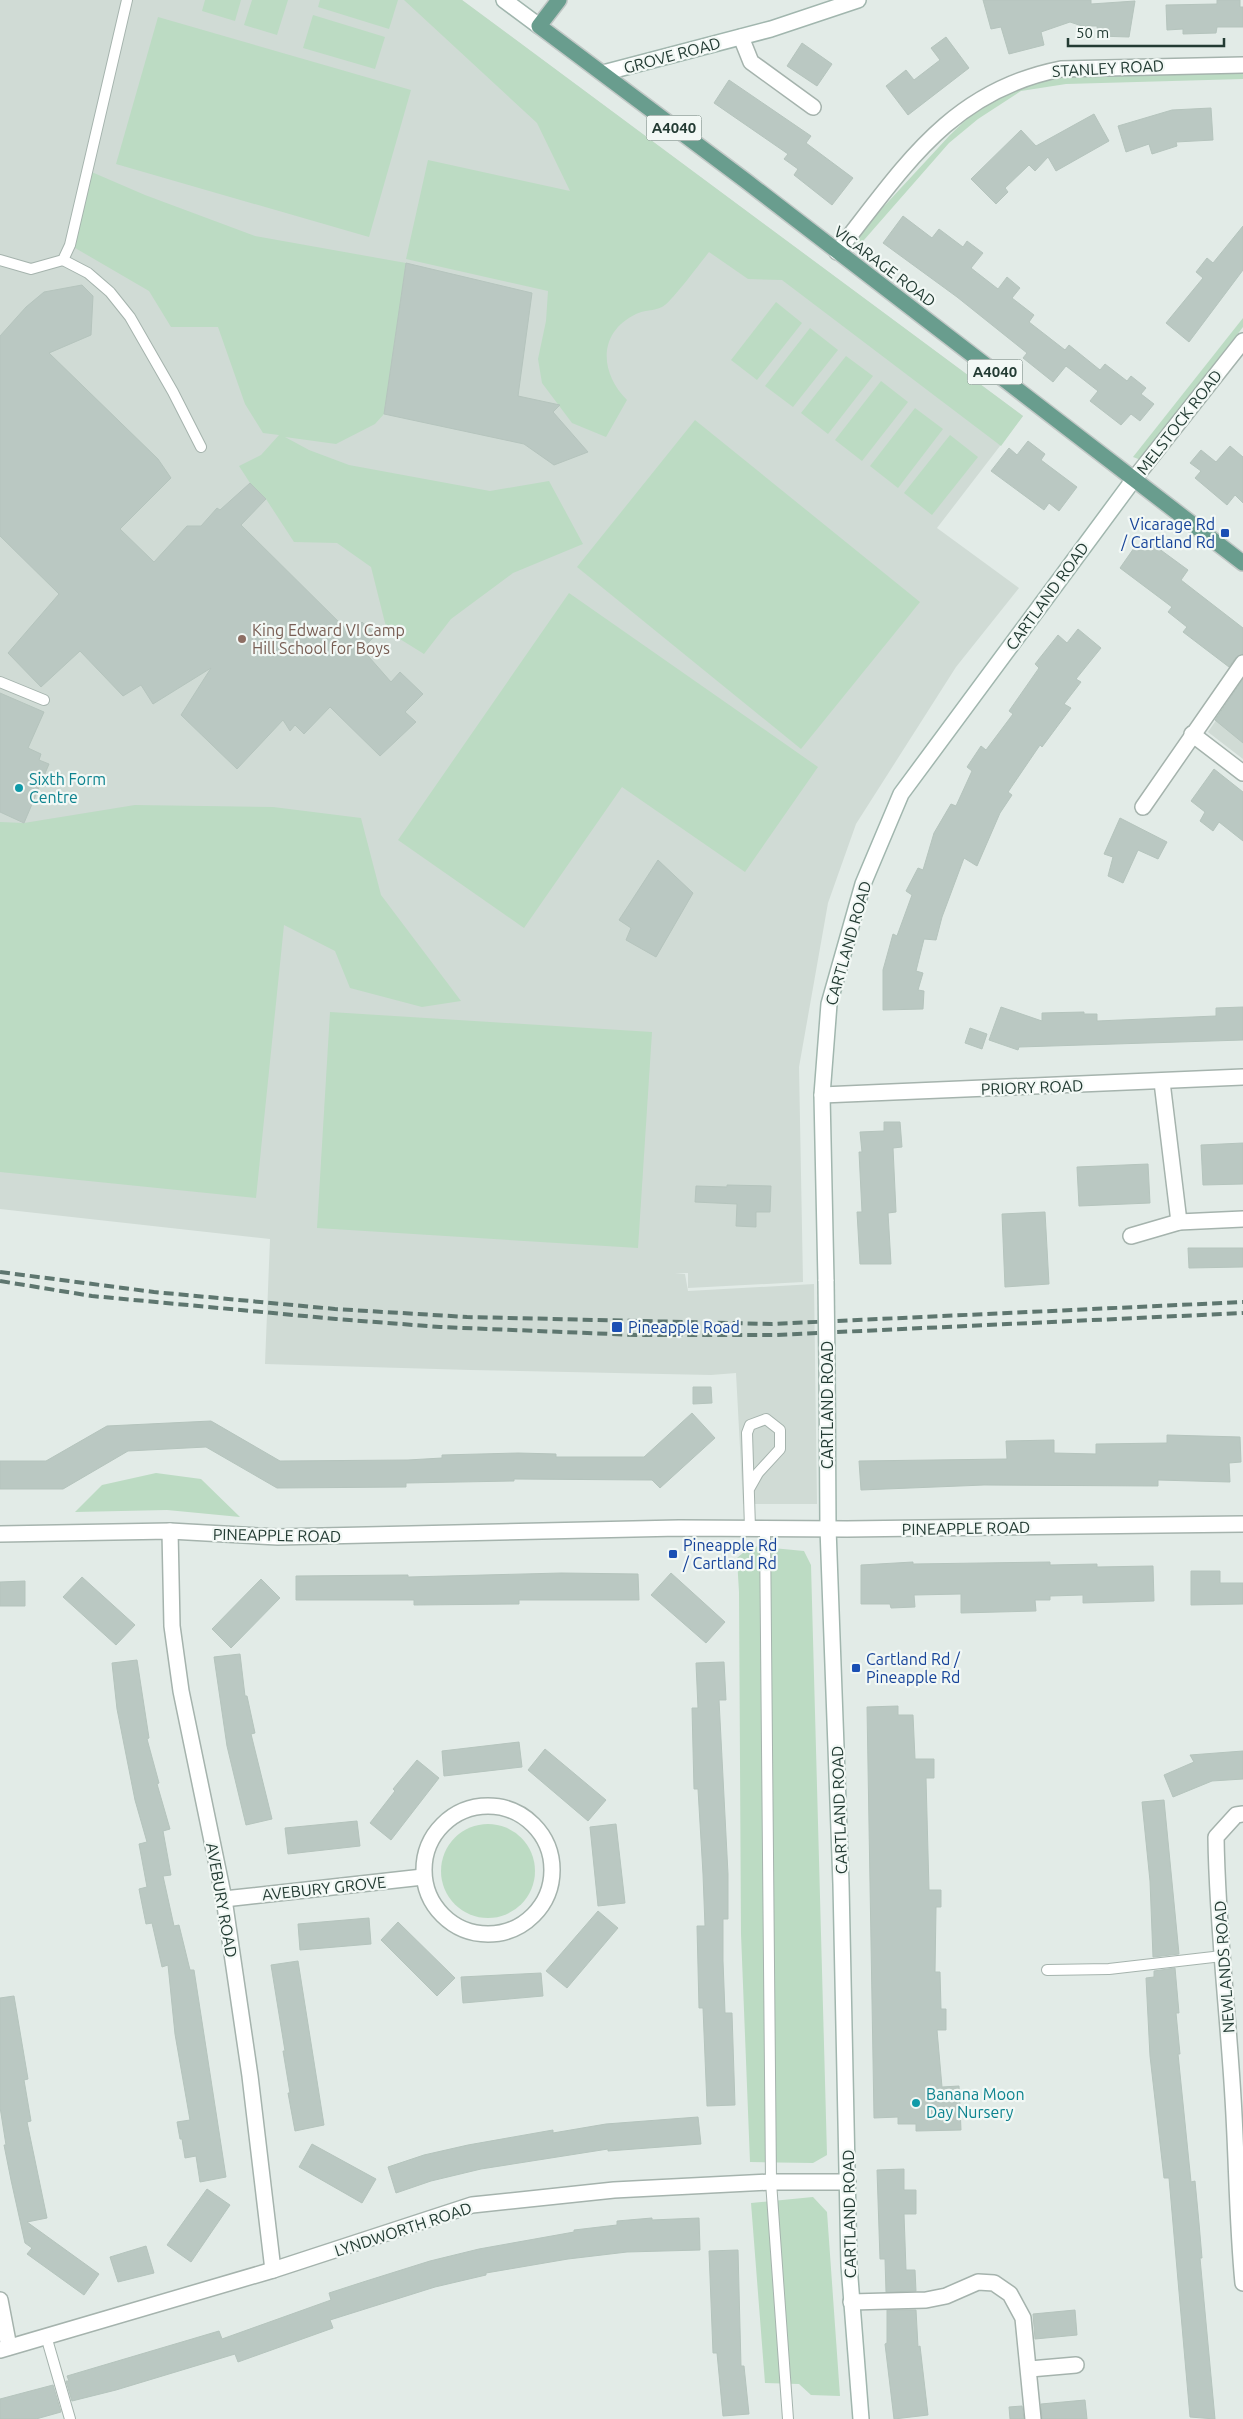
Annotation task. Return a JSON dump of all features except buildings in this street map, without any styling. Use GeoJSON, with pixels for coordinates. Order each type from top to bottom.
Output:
{"type":"FeatureCollection","features":[{"type":"Feature","properties":{"kind":"main road"},"geometry":{"type":"LineString","coordinates":[[539,26],[559,0]]}},
{"type":"Feature","properties":{"kind":"main road","name":"VICARAGE ROAD"},"geometry":{"type":"LineString","coordinates":[[539,26],[1243,564]]}},
{"type":"Feature","properties":{"kind":"street","name":"VICARAGE ROAD"},"geometry":{"type":"LineString","coordinates":[[504,0],[539,26]]}},
{"type":"Feature","properties":{"kind":"street","name":"GROVE ROAD"},"geometry":{"type":"LineString","coordinates":[[603,74],[741,37],[858,0]]}},
{"type":"Feature","properties":{"kind":"street","name":"GROVE ROAD"},"geometry":{"type":"LineString","coordinates":[[741,37],[751,62],[813,107]]}},
{"type":"Feature","properties":{"kind":"street","name":"STANLEY ROAD"},"geometry":{"type":"LineString","coordinates":[[837,252],[892,178],[940,129],[969,106],[1010,83],[1033,74],[1061,69],[1132,65],[1243,65]]}},
{"type":"Feature","properties":{"kind":"street","name":"MELSTOCK ROAD"},"geometry":{"type":"LineString","coordinates":[[1134,479],[1243,341]]}},
{"type":"Feature","properties":{"kind":"street","name":"CARTLAND ROAD"},"geometry":{"type":"LineString","coordinates":[[860,2419],[850,2302],[841,1884],[828,1528],[822,1095],[829,1004],[837,969],[863,884],[900,794],[1134,479]]}},
{"type":"Feature","properties":{"kind":"street"},"geometry":{"type":"LineString","coordinates":[[1143,806],[1243,663]]}},
{"type":"Feature","properties":{"kind":"street"},"geometry":{"type":"LineString","coordinates":[[1192,734],[1243,773]]}},
{"type":"Feature","properties":{"kind":"street","name":"PRIORY ROAD"},"geometry":{"type":"LineString","coordinates":[[822,1095],[1162,1082],[1243,1077]]}},
{"type":"Feature","properties":{"kind":"street"},"geometry":{"type":"LineString","coordinates":[[1162,1082],[1179,1222]]}},
{"type":"Feature","properties":{"kind":"street"},"geometry":{"type":"LineString","coordinates":[[1131,1236],[1179,1222],[1243,1219]]}},
{"type":"Feature","properties":{"kind":"street","name":"PINEAPPLE ROAD"},"geometry":{"type":"LineString","coordinates":[[0,1534],[170,1531],[278,1538],[757,1528],[1243,1524]]}},
{"type":"Feature","properties":{"kind":"street","name":"AVEBURY ROAD"},"geometry":{"type":"LineString","coordinates":[[170,1531],[172,1626],[181,1691],[224,1899],[250,2076],[273,2270]]}},
{"type":"Feature","properties":{"kind":"street"},"geometry":{"type":"LineString","coordinates":[[481,1806],[501,1806],[520,1814],[536,1826],[547,1843],[552,1863],[551,1883],[544,1902],[532,1918],[515,1929],[495,1935],[474,1934],[456,1926],[440,1913],[432,1902],[423,1877],[424,1856],[432,1838],[444,1822],[461,1811],[481,1806]]}},
{"type":"Feature","properties":{"kind":"street","name":"NEWLANDS ROAD"},"geometry":{"type":"LineString","coordinates":[[1243,1814],[1236,1814],[1216,1837],[1222,1956],[1238,2097],[1243,2283]]}},
{"type":"Feature","properties":{"kind":"street","name":"AVEBURY GROVE"},"geometry":{"type":"LineString","coordinates":[[224,1899],[423,1877]]}},
{"type":"Feature","properties":{"kind":"street","name":"LYNDWORTH ROAD"},"geometry":{"type":"LineString","coordinates":[[4,2348],[273,2270],[472,2205],[614,2190],[771,2182],[848,2182]]}},
{"type":"Feature","properties":{"kind":"street"},"geometry":{"type":"LineString","coordinates":[[850,2302],[926,2300],[946,2296],[978,2282],[994,2283],[1010,2294],[1023,2318],[1030,2368],[1033,2419]]}},
{"type":"Feature","properties":{"kind":"street"},"geometry":{"type":"LineString","coordinates":[[0,2300],[4,2348]]}},
{"type":"Feature","properties":{"kind":"street"},"geometry":{"type":"LineString","coordinates":[[1030,2368],[1076,2365]]}},
{"type":"Feature","properties":{"kind":"lane"},"geometry":{"type":"LineString","coordinates":[[63,260],[70,244],[127,0]]}},
{"type":"Feature","properties":{"kind":"lane"},"geometry":{"type":"LineString","coordinates":[[0,260],[31,269],[63,260],[88,273],[110,292],[130,317],[174,392],[201,447]]}},
{"type":"Feature","properties":{"kind":"lane"},"geometry":{"type":"LineString","coordinates":[[0,682],[44,700]]}},
{"type":"Feature","properties":{"kind":"lane"},"geometry":{"type":"LineString","coordinates":[[749,1489],[758,1473],[780,1449],[780,1430],[766,1419],[750,1425],[747,1433],[749,1489],[757,1528],[771,2182],[788,2419]]}},
{"type":"Feature","properties":{"kind":"lane"},"geometry":{"type":"LineString","coordinates":[[1047,1970],[1109,1969],[1222,1956]]}},
{"type":"Feature","properties":{"kind":"lane"},"geometry":{"type":"LineString","coordinates":[[46,2336],[70,2419]]}},
{"type":"Feature","properties":{"kind":"shaded area"},"geometry":{"type":"Polygon","coordinates":[[[0,0],[462,0],[1023,416],[937,528],[1019,588],[956,667],[856,824],[828,903],[799,1067],[803,1282],[688,1288],[688,1273],[675,1273],[685,1274],[688,1291],[814,1284],[817,1504],[743,1504],[736,1373],[711,1375],[265,1364],[270,1239],[0,1209],[0,0]]]}},
{"type":"Feature","properties":{"kind":"shaded area"},"geometry":{"type":"Polygon","coordinates":[[[1243,681],[1243,759],[1208,732],[1243,681]]]}},
{"type":"Feature","properties":{"kind":"green space"},"geometry":{"type":"Polygon","coordinates":[[[205,0],[241,0],[235,21],[202,11],[205,0]]]}},
{"type":"Feature","properties":{"kind":"green space"},"geometry":{"type":"Polygon","coordinates":[[[252,0],[288,0],[277,35],[244,25],[252,0]]]}},
{"type":"Feature","properties":{"kind":"green space"},"geometry":{"type":"Polygon","coordinates":[[[320,0],[398,0],[389,29],[318,7],[320,0]]]}},
{"type":"Feature","properties":{"kind":"green space"},"geometry":{"type":"Polygon","coordinates":[[[404,0],[462,0],[1023,416],[1001,446],[782,280],[748,279],[709,252],[666,304],[659,308],[636,314],[623,322],[614,332],[609,342],[608,366],[618,389],[627,400],[606,437],[572,423],[542,383],[538,359],[546,321],[548,291],[406,259],[428,160],[570,191],[537,123],[404,0]]]}},
{"type":"Feature","properties":{"kind":"green space"},"geometry":{"type":"Polygon","coordinates":[[[313,15],[385,37],[375,69],[303,48],[313,15]]]}},
{"type":"Feature","properties":{"kind":"green space"},"geometry":{"type":"Polygon","coordinates":[[[158,17],[411,90],[369,237],[116,164],[158,17]]]}},
{"type":"Feature","properties":{"kind":"green space"},"geometry":{"type":"Polygon","coordinates":[[[1243,71],[1243,79],[1066,84],[1021,91],[978,119],[949,143],[857,248],[850,243],[950,135],[973,113],[1014,87],[1063,76],[1243,71]]]}},
{"type":"Feature","properties":{"kind":"green space"},"geometry":{"type":"Polygon","coordinates":[[[87,170],[145,195],[255,236],[406,263],[384,414],[375,424],[336,444],[285,437],[309,450],[349,465],[490,491],[549,481],[583,544],[513,573],[451,619],[424,654],[387,631],[371,567],[337,543],[294,542],[266,499],[250,483],[239,466],[261,455],[279,435],[263,433],[245,404],[218,327],[171,327],[149,291],[70,245],[87,170]]]}},
{"type":"Feature","properties":{"kind":"green space"},"geometry":{"type":"Polygon","coordinates":[[[776,302],[802,323],[757,380],[731,360],[776,302]]]}},
{"type":"Feature","properties":{"kind":"green space"},"geometry":{"type":"Polygon","coordinates":[[[1243,318],[1243,327],[1141,460],[1133,457],[1243,318]]]}},
{"type":"Feature","properties":{"kind":"green space"},"geometry":{"type":"Polygon","coordinates":[[[810,328],[838,350],[793,407],[765,386],[810,328]]]}},
{"type":"Feature","properties":{"kind":"green space"},"geometry":{"type":"Polygon","coordinates":[[[846,356],[873,376],[828,434],[801,413],[846,356]]]}},
{"type":"Feature","properties":{"kind":"green space"},"geometry":{"type":"Polygon","coordinates":[[[881,381],[908,402],[862,461],[835,440],[881,381]]]}},
{"type":"Feature","properties":{"kind":"green space"},"geometry":{"type":"Polygon","coordinates":[[[915,408],[943,429],[898,488],[870,466],[915,408]]]}},
{"type":"Feature","properties":{"kind":"green space"},"geometry":{"type":"Polygon","coordinates":[[[695,420],[920,602],[801,749],[577,567],[695,420]]]}},
{"type":"Feature","properties":{"kind":"green space"},"geometry":{"type":"Polygon","coordinates":[[[950,435],[978,457],[932,515],[904,493],[950,435]]]}},
{"type":"Feature","properties":{"kind":"green space"},"geometry":{"type":"Polygon","coordinates":[[[569,593],[818,767],[745,872],[622,787],[524,928],[398,840],[569,593]]]}},
{"type":"Feature","properties":{"kind":"green space"},"geometry":{"type":"Polygon","coordinates":[[[135,805],[273,807],[361,818],[381,895],[461,1001],[422,1007],[350,988],[335,951],[284,925],[256,1198],[0,1172],[0,822],[24,823],[135,805]]]}},
{"type":"Feature","properties":{"kind":"green space"},"geometry":{"type":"Polygon","coordinates":[[[330,1012],[652,1032],[638,1248],[317,1228],[330,1012]]]}},
{"type":"Feature","properties":{"kind":"green space"},"geometry":{"type":"Polygon","coordinates":[[[156,1473],[201,1479],[240,1517],[167,1510],[75,1512],[102,1485],[156,1473]]]}},
{"type":"Feature","properties":{"kind":"green space"},"geometry":{"type":"Polygon","coordinates":[[[751,1546],[804,1551],[811,1565],[827,2155],[813,2163],[750,2162],[741,1934],[739,1592],[737,1558],[751,1546]]]}},
{"type":"Feature","properties":{"kind":"green space"},"geometry":{"type":"Polygon","coordinates":[[[488,1824],[506,1828],[521,1838],[531,1853],[535,1871],[531,1889],[521,1904],[506,1914],[488,1918],[470,1914],[455,1904],[445,1889],[441,1871],[445,1853],[455,1838],[470,1828],[488,1824]]]}},
{"type":"Feature","properties":{"kind":"green space"},"geometry":{"type":"Polygon","coordinates":[[[813,2197],[827,2212],[840,2396],[811,2395],[799,2384],[765,2383],[751,2203],[813,2197]]]}},
{"type":"Feature","properties":{"kind":"railway"},"geometry":{"type":"LineString","coordinates":[[0,1272],[154,1292],[335,1309],[467,1317],[772,1324],[1243,1302]]}},
{"type":"Feature","properties":{"kind":"railway"},"geometry":{"type":"LineString","coordinates":[[0,1281],[92,1296],[336,1319],[440,1327],[636,1335],[775,1335],[1243,1313]]}},
{"type":"Feature","properties":{"kind":"place","name":"Vicarage Rd / Cartland Rd"},"geometry":{"type":"Point","coordinates":[1225,533]}},
{"type":"Feature","properties":{"kind":"place","name":"King Edward VI Camp Hill School for Boys"},"geometry":{"type":"Point","coordinates":[242,639]}},
{"type":"Feature","properties":{"kind":"place","name":"Sixth Form Centre"},"geometry":{"type":"Point","coordinates":[19,788]}},
{"type":"Feature","properties":{"kind":"place","name":"Pineapple Road"},"geometry":{"type":"Point","coordinates":[617,1327]}},
{"type":"Feature","properties":{"kind":"place","name":"Pineapple Rd / Cartland Rd"},"geometry":{"type":"Point","coordinates":[673,1554]}},
{"type":"Feature","properties":{"kind":"place","name":"Cartland Rd / Pineapple Rd"},"geometry":{"type":"Point","coordinates":[856,1668]}},
{"type":"Feature","properties":{"kind":"place","name":"Banana Moon Day Nursery"},"geometry":{"type":"Point","coordinates":[916,2103]}}]}
